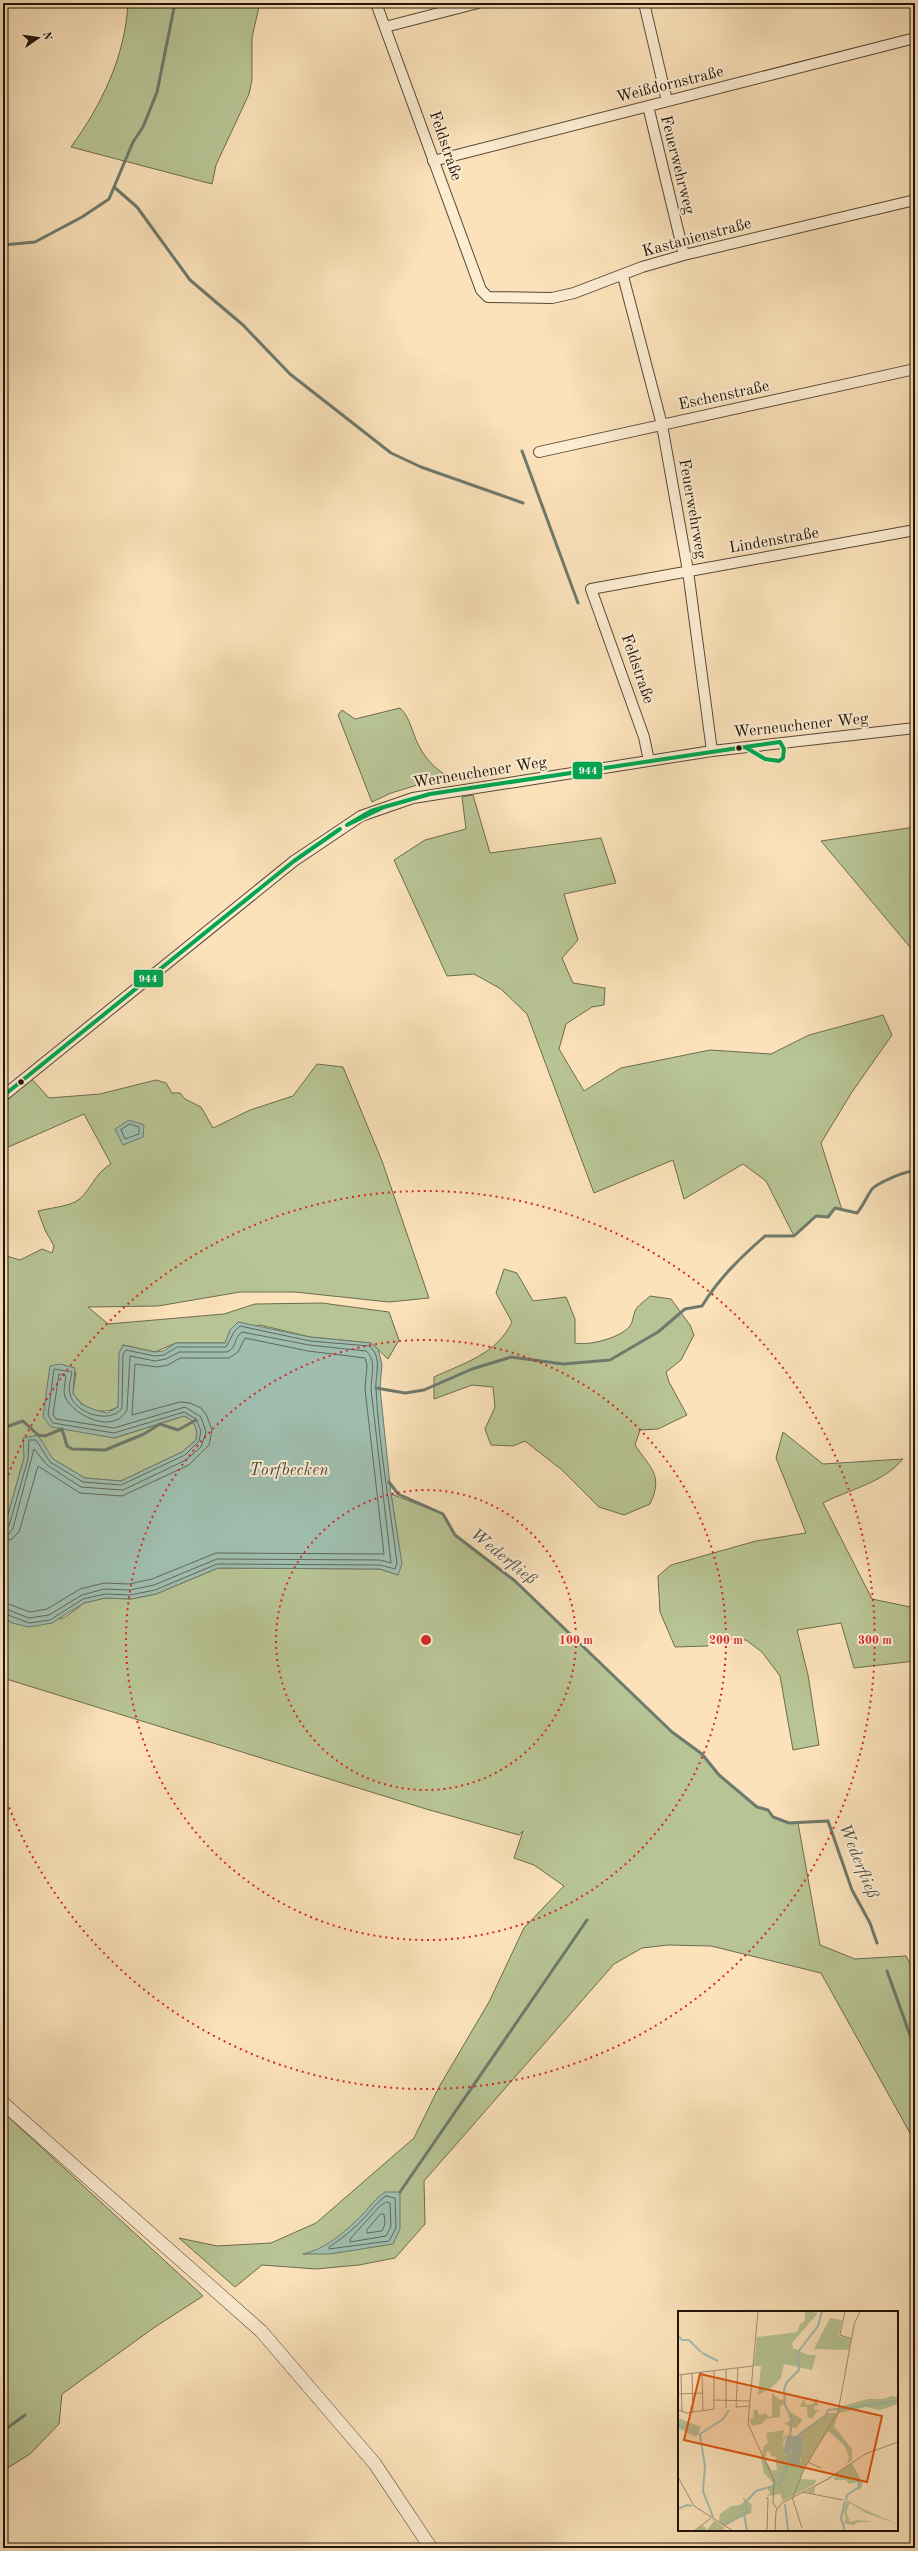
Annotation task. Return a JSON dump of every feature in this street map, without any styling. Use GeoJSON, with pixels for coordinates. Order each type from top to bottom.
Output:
{"type":"FeatureCollection","features":[{"type":"Feature","properties":{"kind":"street","name":"Feldstraße"},"geometry":{"type":"LineString","coordinates":[[376,3],[481,290],[488,297]]}},
{"type":"Feature","properties":{"kind":"street"},"geometry":{"type":"LineString","coordinates":[[385,27],[478,3]]}},
{"type":"Feature","properties":{"kind":"street","name":"Feuerwehrweg"},"geometry":{"type":"LineString","coordinates":[[644,3],[667,101]]}},
{"type":"Feature","properties":{"kind":"street","name":"Weißdornstraße"},"geometry":{"type":"LineString","coordinates":[[433,161],[915,38]]}},
{"type":"Feature","properties":{"kind":"street","name":"Feuerwehrweg"},"geometry":{"type":"LineString","coordinates":[[648,106],[684,255]]}},
{"type":"Feature","properties":{"kind":"street","name":"Kastanienstraße"},"geometry":{"type":"LineString","coordinates":[[488,297],[552,298],[574,293],[623,276],[642,267],[684,255],[915,200]]}},
{"type":"Feature","properties":{"kind":"street","name":"Feuerwehrweg"},"geometry":{"type":"LineString","coordinates":[[623,276],[662,425],[688,571],[712,751]]}},
{"type":"Feature","properties":{"kind":"street","name":"Eschenstraße"},"geometry":{"type":"LineString","coordinates":[[539,452],[915,369]]}},
{"type":"Feature","properties":{"kind":"street","name":"Lindenstraße"},"geometry":{"type":"LineString","coordinates":[[590,589],[915,530]]}},
{"type":"Feature","properties":{"kind":"street","name":"Feldstraße"},"geometry":{"type":"LineString","coordinates":[[590,589],[644,737],[649,761]]}},
{"type":"Feature","properties":{"kind":"street","name":"Werneuchener Weg"},"geometry":{"type":"LineString","coordinates":[[3,1096],[294,861],[323,839],[366,814],[398,802],[430,794],[712,751],[915,728]]}},
{"type":"Feature","properties":{"kind":"street"},"geometry":{"type":"LineString","coordinates":[[3,2103],[261,2331],[375,2464],[431,2548]]}},
{"type":"Feature","properties":{"kind":"green space"},"geometry":{"type":"Polygon","coordinates":[[[128,3],[260,3],[252,37],[252,80],[249,94],[216,165],[212,184],[71,147],[93,114],[110,79],[122,42],[128,3]]]}},
{"type":"Feature","properties":{"kind":"green space"},"geometry":{"type":"Polygon","coordinates":[[[400,708],[409,720],[418,744],[424,754],[434,766],[447,776],[391,793],[372,802],[338,715],[342,710],[355,719],[400,708]]]}},
{"type":"Feature","properties":{"kind":"green space"},"geometry":{"type":"Polygon","coordinates":[[[473,795],[490,853],[601,838],[616,883],[564,894],[578,940],[562,958],[573,983],[605,988],[604,1005],[592,1007],[566,1024],[559,1049],[584,1091],[621,1068],[710,1050],[771,1054],[809,1035],[883,1015],[892,1035],[852,1092],[821,1143],[842,1210],[835,1208],[828,1217],[816,1216],[794,1236],[766,1181],[743,1164],[684,1199],[673,1160],[594,1193],[527,1014],[501,989],[474,974],[447,976],[394,860],[425,840],[466,829],[462,797],[473,795]]]}},
{"type":"Feature","properties":{"kind":"green space"},"geometry":{"type":"Polygon","coordinates":[[[915,827],[915,953],[821,841],[915,827]]]}},
{"type":"Feature","properties":{"kind":"green space"},"geometry":{"type":"Polygon","coordinates":[[[317,1064],[343,1067],[382,1161],[429,1298],[389,1302],[295,1292],[240,1292],[158,1306],[88,1307],[108,1324],[224,1314],[255,1304],[322,1303],[389,1312],[399,1340],[388,1359],[371,1343],[310,1337],[260,1325],[230,1330],[226,1343],[176,1343],[155,1352],[123,1345],[118,1407],[111,1410],[99,1411],[93,1410],[82,1404],[73,1393],[76,1372],[43,1417],[114,1438],[184,1416],[193,1420],[197,1432],[196,1440],[182,1452],[121,1481],[85,1478],[53,1459],[24,1458],[3,1532],[3,1255],[20,1260],[42,1249],[52,1253],[54,1246],[45,1230],[38,1211],[71,1204],[80,1199],[100,1173],[111,1164],[84,1114],[6,1148],[3,1144],[3,1098],[30,1077],[49,1098],[100,1094],[156,1080],[166,1083],[172,1093],[180,1093],[185,1099],[201,1107],[213,1128],[250,1110],[293,1096],[317,1064]]]}},
{"type":"Feature","properties":{"kind":"green space"},"geometry":{"type":"Polygon","coordinates":[[[504,1269],[517,1273],[533,1301],[566,1297],[575,1319],[575,1343],[581,1344],[596,1342],[619,1334],[630,1326],[636,1309],[650,1296],[671,1299],[690,1325],[694,1335],[681,1360],[666,1372],[669,1382],[687,1415],[658,1429],[640,1430],[635,1445],[650,1466],[655,1479],[656,1486],[650,1504],[624,1515],[599,1507],[562,1470],[525,1441],[513,1446],[491,1445],[485,1429],[495,1407],[493,1387],[472,1385],[434,1399],[434,1377],[468,1362],[489,1350],[506,1333],[512,1322],[496,1293],[504,1269]]]}},
{"type":"Feature","properties":{"kind":"green space"},"geometry":{"type":"Polygon","coordinates":[[[783,1432],[823,1464],[903,1459],[886,1474],[876,1480],[823,1503],[872,1599],[915,1608],[915,1661],[854,1668],[841,1623],[797,1630],[808,1675],[819,1745],[793,1750],[780,1676],[762,1652],[746,1640],[725,1639],[707,1646],[675,1647],[660,1612],[658,1576],[671,1565],[756,1541],[806,1533],[776,1458],[783,1432]]]}},
{"type":"Feature","properties":{"kind":"green space"},"geometry":{"type":"Polygon","coordinates":[[[391,1494],[443,1514],[455,1535],[515,1581],[672,1732],[702,1754],[719,1775],[757,1807],[768,1810],[773,1817],[789,1823],[798,1823],[820,1945],[855,1959],[906,1956],[915,1973],[915,2142],[821,1973],[711,1946],[668,1945],[642,1948],[614,1964],[424,2181],[425,2224],[395,2258],[359,2265],[316,2269],[262,2265],[235,2287],[179,2238],[217,2246],[271,2243],[316,2223],[414,2138],[439,2087],[489,2002],[524,1928],[564,1886],[534,1865],[514,1858],[523,1831],[519,1835],[426,1809],[3,1678],[3,1616],[12,1623],[64,1618],[84,1603],[105,1598],[131,1599],[156,1594],[218,1568],[380,1569],[398,1575],[399,1546],[391,1494]]]}},
{"type":"Feature","properties":{"kind":"green space"},"geometry":{"type":"Polygon","coordinates":[[[3,2112],[203,2296],[155,2327],[62,2394],[59,2424],[30,2454],[3,2471],[3,2112]]]}},
{"type":"Feature","properties":{"kind":"water"},"geometry":{"type":"Polygon","coordinates":[[[129,1120],[144,1125],[143,1137],[123,1145],[115,1129],[129,1120]]]}},
{"type":"Feature","properties":{"kind":"water","name":"Torfbecken"},"geometry":{"type":"Polygon","coordinates":[[[238,1322],[310,1337],[371,1343],[378,1349],[382,1364],[380,1388],[391,1494],[402,1564],[398,1575],[380,1569],[218,1568],[156,1594],[131,1599],[105,1598],[84,1603],[52,1623],[29,1627],[12,1623],[3,1616],[3,1532],[24,1458],[23,1438],[38,1435],[53,1459],[85,1478],[121,1481],[182,1452],[196,1440],[197,1432],[193,1421],[184,1416],[114,1438],[51,1427],[43,1417],[50,1366],[60,1364],[75,1368],[73,1393],[81,1404],[107,1413],[118,1407],[119,1353],[123,1345],[155,1352],[163,1351],[176,1343],[225,1343],[230,1330],[238,1322]]]}},
{"type":"Feature","properties":{"kind":"water"},"geometry":{"type":"Polygon","coordinates":[[[385,2192],[400,2192],[400,2229],[393,2244],[330,2254],[303,2254],[328,2244],[343,2233],[385,2192]]]}},
{"type":"Feature","properties":{"kind":"waterway"},"geometry":{"type":"LineString","coordinates":[[3,245],[35,242],[82,217],[109,199],[133,142],[143,127],[157,92],[175,3]]}},
{"type":"Feature","properties":{"kind":"waterway"},"geometry":{"type":"LineString","coordinates":[[114,187],[137,207],[190,280],[243,325],[290,374],[391,453],[421,467],[523,503]]}},
{"type":"Feature","properties":{"kind":"waterway"},"geometry":{"type":"LineString","coordinates":[[522,451],[578,603]]}},
{"type":"Feature","properties":{"kind":"waterway"},"geometry":{"type":"LineString","coordinates":[[376,1388],[405,1393],[424,1390],[472,1369],[511,1357],[563,1364],[610,1360],[658,1332],[685,1309],[702,1306],[731,1268],[765,1236],[794,1236],[816,1216],[828,1217],[835,1208],[857,1213],[875,1186],[900,1174],[915,1172]]}},
{"type":"Feature","properties":{"kind":"waterway","name":"Wederfließ"},"geometry":{"type":"LineString","coordinates":[[3,1428],[23,1421],[38,1435],[45,1436],[62,1429],[67,1446],[72,1449],[105,1450],[144,1434],[160,1424],[178,1430],[196,1420]]}},
{"type":"Feature","properties":{"kind":"waterway","name":"Wederfließ"},"geometry":{"type":"LineString","coordinates":[[389,1482],[398,1494],[443,1514],[455,1535],[515,1581],[672,1732],[702,1754],[719,1775],[757,1807],[768,1810],[773,1817],[789,1823],[828,1821],[852,1890],[870,1923],[877,1943]]}},
{"type":"Feature","properties":{"kind":"waterway"},"geometry":{"type":"LineString","coordinates":[[400,2192],[587,1920]]}},
{"type":"Feature","properties":{"kind":"waterway","name":"Wederfließ"},"geometry":{"type":"LineString","coordinates":[[887,1971],[915,2049]]}},
{"type":"Feature","properties":{"kind":"waterway"},"geometry":{"type":"LineString","coordinates":[[3,2431],[25,2415]]}},
{"type":"Feature","properties":{"kind":"transit line","name":"944"},"geometry":{"type":"LineString","coordinates":[[780,742],[784,749],[783,758],[779,761],[765,759],[745,747],[780,742]]}},
{"type":"Feature","properties":{"kind":"transit line","name":"944"},"geometry":{"type":"LineString","coordinates":[[430,794],[745,747]]}},
{"type":"Feature","properties":{"kind":"transit line","name":"944"},"geometry":{"type":"LineString","coordinates":[[430,794],[745,747]]}},
{"type":"Feature","properties":{"kind":"transit line","name":"944"},"geometry":{"type":"LineString","coordinates":[[384,807],[430,794]]}},
{"type":"Feature","properties":{"kind":"transit line","name":"944"},"geometry":{"type":"LineString","coordinates":[[384,807],[430,794]]}},
{"type":"Feature","properties":{"kind":"transit line","name":"944"},"geometry":{"type":"LineString","coordinates":[[347,825],[371,811],[384,807]]}},
{"type":"Feature","properties":{"kind":"transit line","name":"944"},"geometry":{"type":"LineString","coordinates":[[347,825],[384,807]]}},
{"type":"Feature","properties":{"kind":"transit line","name":"944"},"geometry":{"type":"LineString","coordinates":[[294,861],[340,829]]}},
{"type":"Feature","properties":{"kind":"transit line","name":"944"},"geometry":{"type":"LineString","coordinates":[[294,861],[340,829]]}},
{"type":"Feature","properties":{"kind":"transit line","name":"944"},"geometry":{"type":"LineString","coordinates":[[3,1096],[294,861]]}}]}
